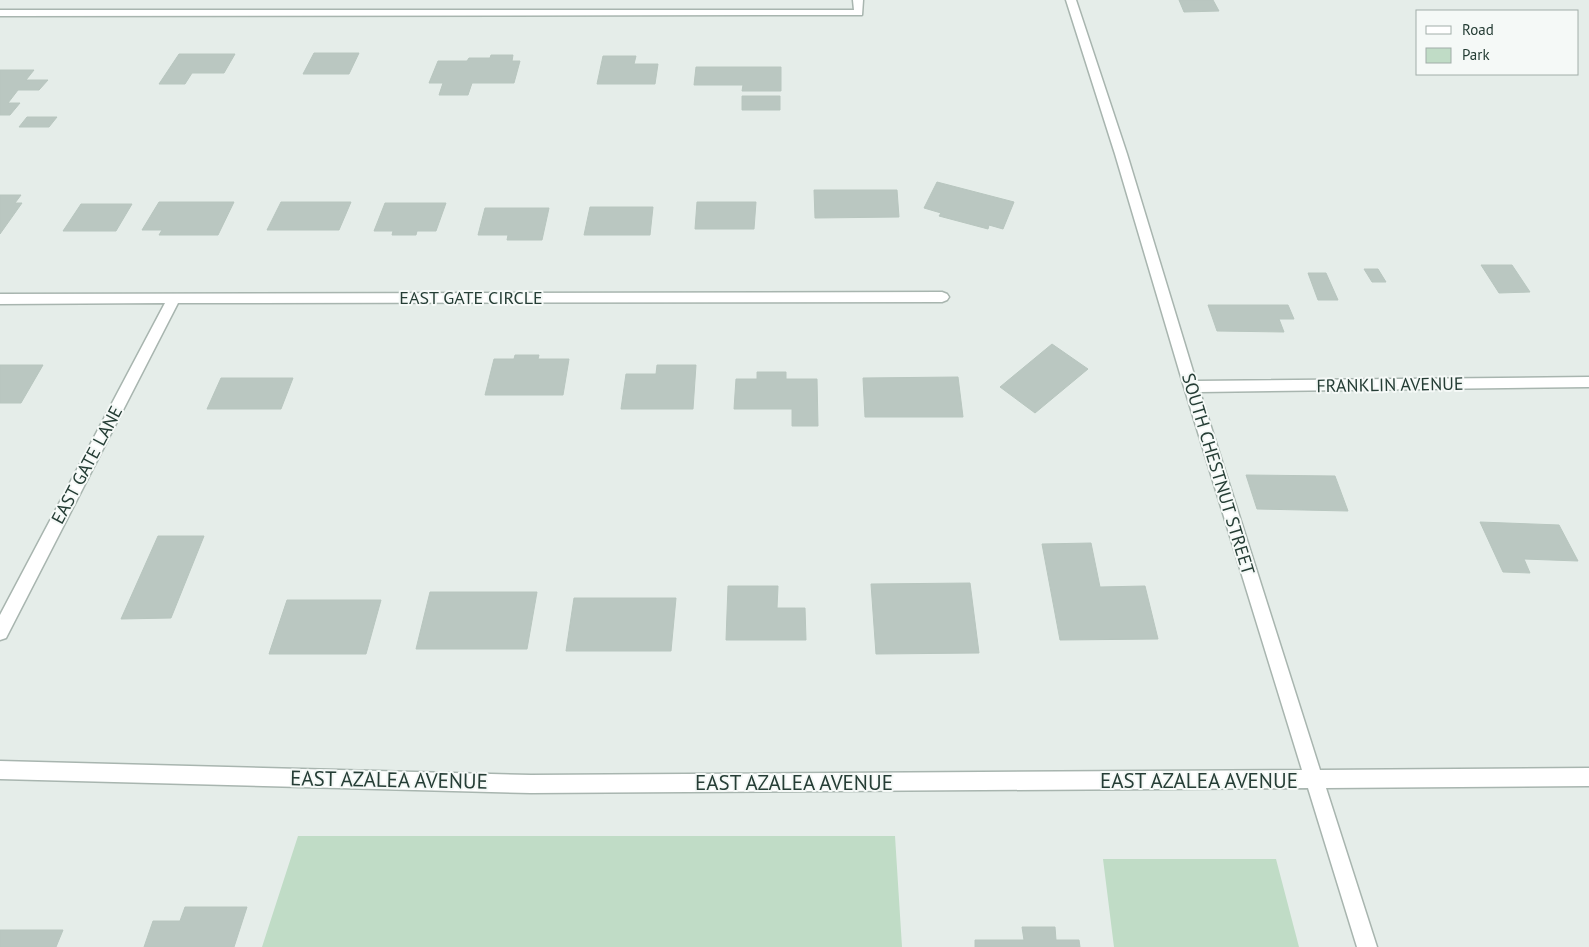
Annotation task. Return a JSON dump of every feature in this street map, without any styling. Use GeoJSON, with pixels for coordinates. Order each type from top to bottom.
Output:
{"type":"FeatureCollection","features":[{"type":"Feature","properties":{"kind":"street"},"geometry":{"type":"LineString","coordinates":[[0,13],[859,13],[858,0]]}},
{"type":"Feature","properties":{"kind":"street","name":"SOUTH CHESTNUT STREET"},"geometry":{"type":"LineString","coordinates":[[1070,0],[1121,154],[1191,387],[1367,947]]}},
{"type":"Feature","properties":{"kind":"street","name":"EAST GATE CIRCLE"},"geometry":{"type":"LineString","coordinates":[[0,299],[942,297]]}},
{"type":"Feature","properties":{"kind":"street","name":"EAST GATE LANE"},"geometry":{"type":"LineString","coordinates":[[0,632],[174,298]]}},
{"type":"Feature","properties":{"kind":"street","name":"FRANKLIN AVENUE"},"geometry":{"type":"LineString","coordinates":[[1191,387],[1589,382]]}},
{"type":"Feature","properties":{"kind":"street","name":"EAST AZALEA AVENUE"},"geometry":{"type":"LineString","coordinates":[[0,770],[531,784],[1589,778]]}},
{"type":"Feature","properties":{"kind":"green space"},"geometry":{"type":"Polygon","coordinates":[[[298,836],[895,836],[902,947],[262,947],[298,836]]]}},
{"type":"Feature","properties":{"kind":"green space"},"geometry":{"type":"Polygon","coordinates":[[[1103,859],[1276,859],[1299,947],[1114,947],[1103,859]]]}},
{"type":"Feature","properties":{"kind":"building"},"geometry":{"type":"Polygon","coordinates":[[[1179,0],[1213,0],[1219,11],[1184,12],[1179,0]]]}},
{"type":"Feature","properties":{"kind":"building"},"geometry":{"type":"Polygon","coordinates":[[[314,53],[359,53],[349,74],[303,74],[314,53]]]}},
{"type":"Feature","properties":{"kind":"building"},"geometry":{"type":"Polygon","coordinates":[[[179,54],[235,54],[224,73],[192,73],[185,84],[159,84],[179,54]]]}},
{"type":"Feature","properties":{"kind":"building"},"geometry":{"type":"Polygon","coordinates":[[[491,55],[513,55],[512,61],[520,61],[514,83],[472,83],[468,95],[439,95],[443,83],[429,83],[438,61],[467,61],[469,58],[490,58],[491,55]]]}},
{"type":"Feature","properties":{"kind":"building"},"geometry":{"type":"Polygon","coordinates":[[[603,56],[636,56],[634,64],[658,64],[655,84],[597,84],[603,56]]]}},
{"type":"Feature","properties":{"kind":"building"},"geometry":{"type":"Polygon","coordinates":[[[696,67],[781,67],[781,91],[742,91],[743,85],[694,85],[696,67]]]}},
{"type":"Feature","properties":{"kind":"building"},"geometry":{"type":"Polygon","coordinates":[[[0,70],[34,70],[26,80],[48,80],[39,90],[18,90],[8,103],[20,103],[10,115],[0,115],[0,70]]]}},
{"type":"Feature","properties":{"kind":"building"},"geometry":{"type":"Polygon","coordinates":[[[742,96],[780,96],[780,110],[742,110],[742,96]]]}},
{"type":"Feature","properties":{"kind":"building"},"geometry":{"type":"Polygon","coordinates":[[[27,117],[57,117],[49,127],[19,127],[27,117]]]}},
{"type":"Feature","properties":{"kind":"building"},"geometry":{"type":"Polygon","coordinates":[[[937,182],[1014,202],[1003,229],[989,225],[988,229],[939,216],[941,213],[924,208],[937,182]]]}},
{"type":"Feature","properties":{"kind":"building"},"geometry":{"type":"Polygon","coordinates":[[[814,190],[897,190],[899,217],[815,218],[814,190]]]}},
{"type":"Feature","properties":{"kind":"building"},"geometry":{"type":"Polygon","coordinates":[[[0,195],[21,195],[15,203],[22,203],[0,234],[0,195]]]}},
{"type":"Feature","properties":{"kind":"building"},"geometry":{"type":"Polygon","coordinates":[[[159,202],[234,202],[218,235],[159,235],[162,230],[142,230],[159,202]]]}},
{"type":"Feature","properties":{"kind":"building"},"geometry":{"type":"Polygon","coordinates":[[[281,202],[351,202],[339,230],[267,230],[281,202]]]}},
{"type":"Feature","properties":{"kind":"building"},"geometry":{"type":"Polygon","coordinates":[[[697,202],[756,202],[754,229],[695,229],[697,202]]]}},
{"type":"Feature","properties":{"kind":"building"},"geometry":{"type":"Polygon","coordinates":[[[385,203],[446,203],[436,231],[417,231],[416,235],[392,235],[393,231],[374,231],[385,203]]]}},
{"type":"Feature","properties":{"kind":"building"},"geometry":{"type":"Polygon","coordinates":[[[81,204],[132,204],[116,231],[63,231],[81,204]]]}},
{"type":"Feature","properties":{"kind":"building"},"geometry":{"type":"Polygon","coordinates":[[[590,207],[653,207],[650,235],[584,235],[590,207]]]}},
{"type":"Feature","properties":{"kind":"building"},"geometry":{"type":"Polygon","coordinates":[[[485,208],[549,208],[542,240],[507,240],[508,235],[478,235],[485,208]]]}},
{"type":"Feature","properties":{"kind":"building"},"geometry":{"type":"Polygon","coordinates":[[[1481,265],[1512,265],[1530,292],[1499,293],[1481,265]]]}},
{"type":"Feature","properties":{"kind":"building"},"geometry":{"type":"Polygon","coordinates":[[[1364,269],[1378,269],[1386,282],[1372,282],[1364,269]]]}},
{"type":"Feature","properties":{"kind":"building"},"geometry":{"type":"Polygon","coordinates":[[[1308,273],[1326,273],[1338,300],[1318,300],[1308,273]]]}},
{"type":"Feature","properties":{"kind":"building"},"geometry":{"type":"Polygon","coordinates":[[[1208,305],[1288,305],[1294,319],[1279,319],[1284,332],[1217,331],[1208,305]]]}},
{"type":"Feature","properties":{"kind":"building"},"geometry":{"type":"Polygon","coordinates":[[[1052,344],[1088,369],[1035,413],[1000,387],[1052,344]]]}},
{"type":"Feature","properties":{"kind":"building"},"geometry":{"type":"Polygon","coordinates":[[[515,355],[539,355],[538,359],[569,359],[563,395],[485,395],[494,359],[514,359],[515,355]]]}},
{"type":"Feature","properties":{"kind":"building"},"geometry":{"type":"Polygon","coordinates":[[[0,365],[43,365],[21,403],[0,403],[0,365]]]}},
{"type":"Feature","properties":{"kind":"building"},"geometry":{"type":"Polygon","coordinates":[[[657,365],[696,365],[693,409],[621,409],[626,374],[656,374],[657,365]]]}},
{"type":"Feature","properties":{"kind":"building"},"geometry":{"type":"Polygon","coordinates":[[[757,372],[786,372],[786,379],[817,379],[818,426],[792,426],[792,409],[734,409],[736,379],[757,379],[757,372]]]}},
{"type":"Feature","properties":{"kind":"building"},"geometry":{"type":"Polygon","coordinates":[[[958,377],[963,417],[865,417],[863,378],[958,377]]]}},
{"type":"Feature","properties":{"kind":"building"},"geometry":{"type":"Polygon","coordinates":[[[221,378],[293,378],[281,409],[207,409],[221,378]]]}},
{"type":"Feature","properties":{"kind":"building"},"geometry":{"type":"Polygon","coordinates":[[[1246,475],[1335,476],[1348,511],[1257,509],[1246,475]]]}},
{"type":"Feature","properties":{"kind":"building"},"geometry":{"type":"Polygon","coordinates":[[[1480,522],[1559,525],[1578,561],[1524,559],[1530,573],[1503,572],[1480,522]]]}},
{"type":"Feature","properties":{"kind":"building"},"geometry":{"type":"Polygon","coordinates":[[[158,536],[204,536],[171,618],[121,619],[158,536]]]}},
{"type":"Feature","properties":{"kind":"building"},"geometry":{"type":"Polygon","coordinates":[[[1091,543],[1100,587],[1145,586],[1158,639],[1060,640],[1042,544],[1091,543]]]}},
{"type":"Feature","properties":{"kind":"building"},"geometry":{"type":"Polygon","coordinates":[[[970,583],[979,653],[876,654],[871,584],[970,583]]]}},
{"type":"Feature","properties":{"kind":"building"},"geometry":{"type":"Polygon","coordinates":[[[728,586],[778,586],[777,608],[805,608],[806,640],[726,640],[728,586]]]}},
{"type":"Feature","properties":{"kind":"building"},"geometry":{"type":"Polygon","coordinates":[[[430,592],[537,592],[527,649],[416,649],[430,592]]]}},
{"type":"Feature","properties":{"kind":"building"},"geometry":{"type":"Polygon","coordinates":[[[574,598],[676,598],[671,651],[566,651],[574,598]]]}},
{"type":"Feature","properties":{"kind":"building"},"geometry":{"type":"Polygon","coordinates":[[[287,600],[381,600],[366,654],[269,654],[287,600]]]}},
{"type":"Feature","properties":{"kind":"building"},"geometry":{"type":"Polygon","coordinates":[[[185,907],[247,907],[234,947],[144,947],[153,921],[180,921],[185,907]]]}},
{"type":"Feature","properties":{"kind":"building"},"geometry":{"type":"Polygon","coordinates":[[[1022,927],[1055,927],[1056,940],[1079,940],[1080,947],[975,947],[975,940],[1024,940],[1022,927]]]}},
{"type":"Feature","properties":{"kind":"building"},"geometry":{"type":"Polygon","coordinates":[[[0,930],[63,930],[56,947],[0,947],[0,930]]]}}]}
